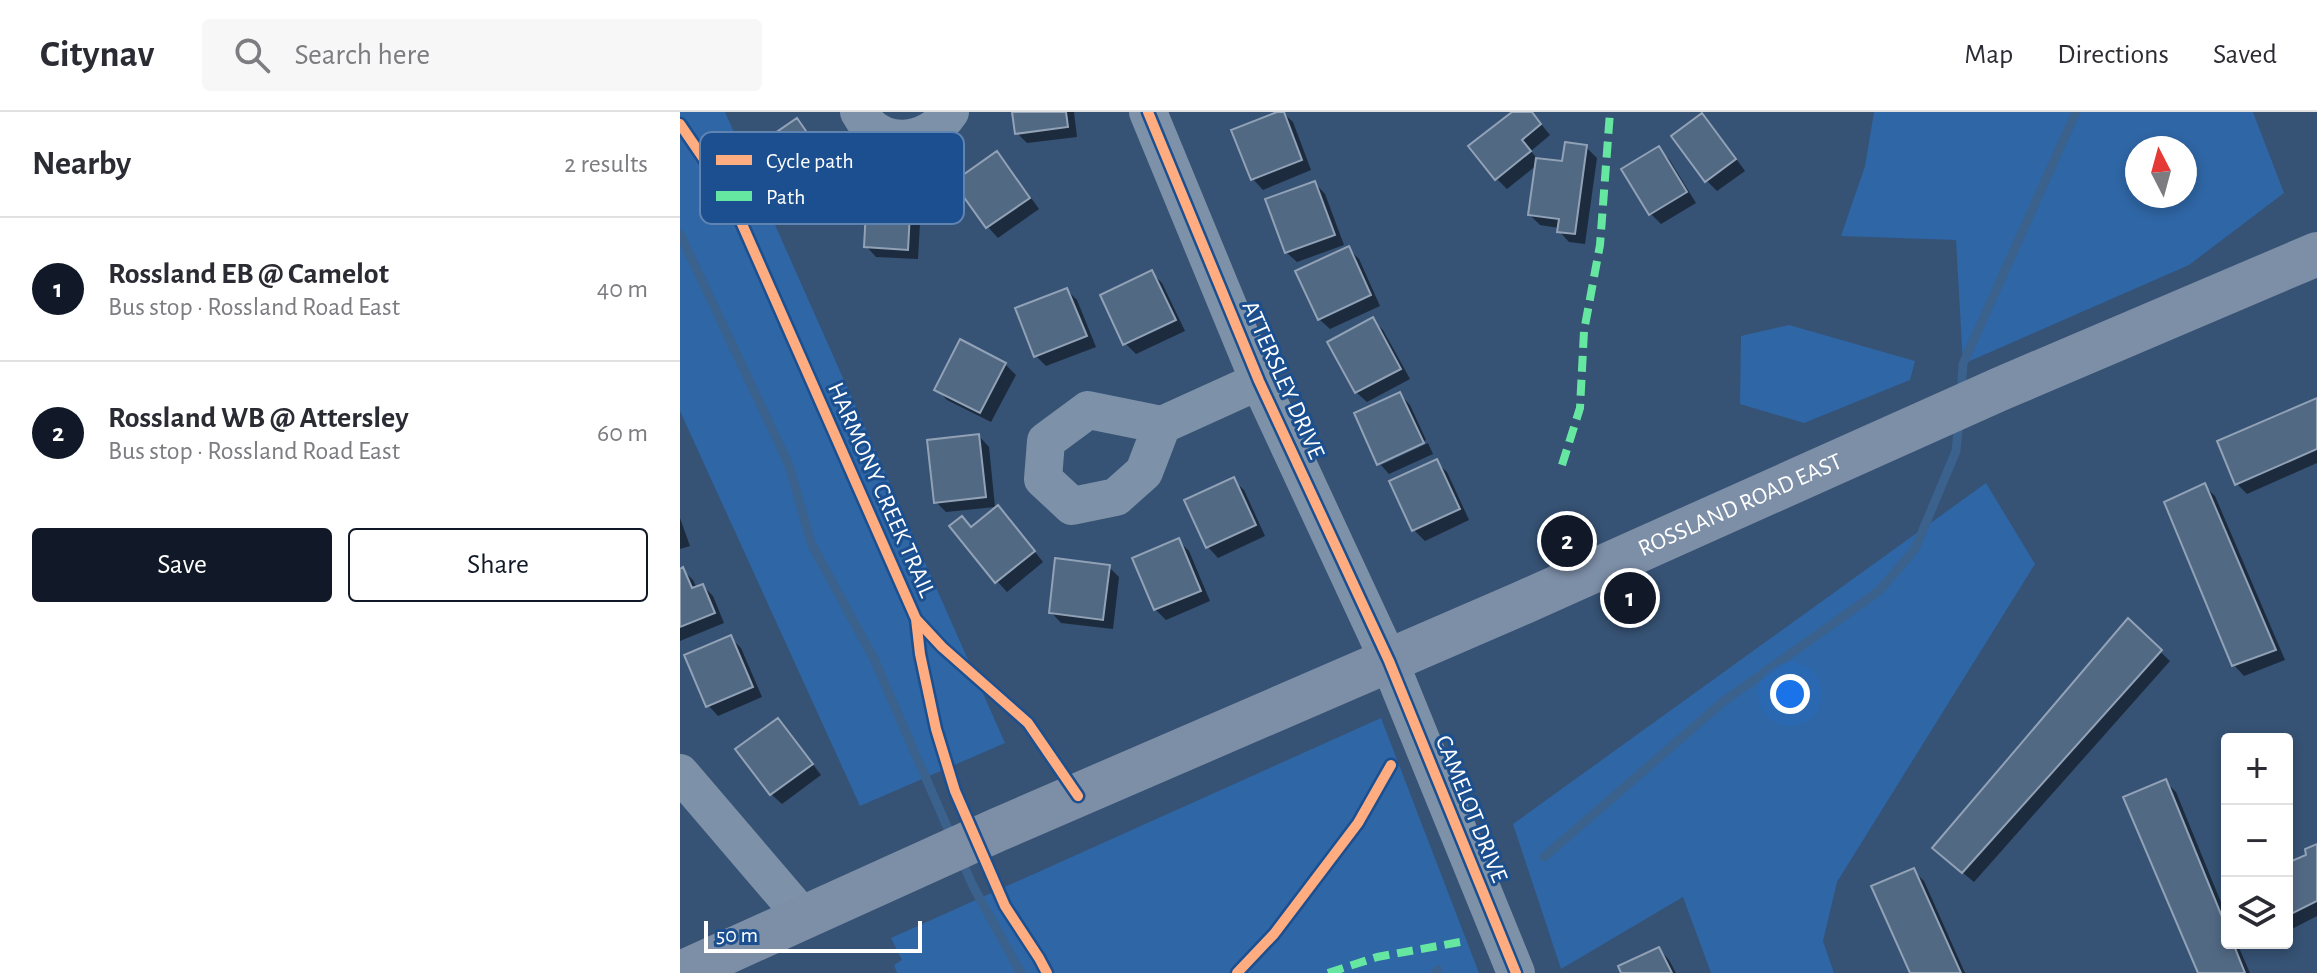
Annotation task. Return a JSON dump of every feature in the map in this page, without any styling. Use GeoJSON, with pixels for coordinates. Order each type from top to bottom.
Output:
{"type":"FeatureCollection","features":[{"type":"Feature","properties":{"kind":"main road","name":"ROSSLAND ROAD EAST"},"geometry":{"type":"LineString","coordinates":[[681,973],[997,830],[1389,661],[2000,389],[2317,254]]}},
{"type":"Feature","properties":{"kind":"street"},"geometry":{"type":"LineString","coordinates":[[859,112],[878,132]]}},
{"type":"Feature","properties":{"kind":"street"},"geometry":{"type":"LineString","coordinates":[[930,132],[950,112]]}},
{"type":"Feature","properties":{"kind":"street","name":"ATTERSLEY DRIVE"},"geometry":{"type":"LineString","coordinates":[[1148,112],[1259,381],[1389,661]]}},
{"type":"Feature","properties":{"kind":"street"},"geometry":{"type":"LineString","coordinates":[[1162,425],[1259,381]]}},
{"type":"Feature","properties":{"kind":"street","name":"CAMELOT DRIVE"},"geometry":{"type":"LineString","coordinates":[[1389,661],[1516,973]]}},
{"type":"Feature","properties":{"kind":"street"},"geometry":{"type":"LineString","coordinates":[[680,773],[804,918]]}},
{"type":"Feature","properties":{"kind":"shaded area"},"geometry":{"type":"Polygon","coordinates":[[[680,112],[725,112],[734,132],[700,132],[700,224],[775,224],[1005,743],[860,806],[680,411],[680,112]]]}},
{"type":"Feature","properties":{"kind":"shaded area"},"geometry":{"type":"Polygon","coordinates":[[[1874,112],[2253,112],[2284,193],[2189,265],[1963,364],[1956,240],[1841,236],[1865,166],[1874,112]]]}},
{"type":"Feature","properties":{"kind":"shaded area"},"geometry":{"type":"Polygon","coordinates":[[[1789,325],[1915,361],[1910,380],[1804,423],[1740,404],[1741,336],[1789,325]]]}},
{"type":"Feature","properties":{"kind":"shaded area"},"geometry":{"type":"Polygon","coordinates":[[[1986,483],[2035,564],[1837,882],[1823,941],[1834,973],[1711,973],[1683,897],[1561,969],[1513,824],[1986,483]]]}},
{"type":"Feature","properties":{"kind":"shaded area"},"geometry":{"type":"Polygon","coordinates":[[[1381,718],[1479,973],[897,973],[894,965],[902,960],[891,938],[1381,718]]]}},
{"type":"Feature","properties":{"kind":"building"},"geometry":{"type":"Polygon","coordinates":[[[1012,112],[1066,112],[1068,127],[1015,134],[1012,112]]]}},
{"type":"Feature","properties":{"kind":"building"},"geometry":{"type":"Polygon","coordinates":[[[1284,112],[1302,160],[1251,180],[1231,130],[1284,112]]]}},
{"type":"Feature","properties":{"kind":"building"},"geometry":{"type":"Polygon","coordinates":[[[1512,112],[1532,112],[1541,124],[1522,140],[1531,151],[1495,180],[1468,146],[1512,112]]]}},
{"type":"Feature","properties":{"kind":"building"},"geometry":{"type":"Polygon","coordinates":[[[1702,113],[1736,159],[1705,182],[1671,136],[1702,113]]]}},
{"type":"Feature","properties":{"kind":"building"},"geometry":{"type":"Polygon","coordinates":[[[797,118],[807,132],[777,132],[797,118]]]}},
{"type":"Feature","properties":{"kind":"building"},"geometry":{"type":"Polygon","coordinates":[[[1565,142],[1587,145],[1575,234],[1557,232],[1559,219],[1528,215],[1536,158],[1562,161],[1565,142]]]}},
{"type":"Feature","properties":{"kind":"building"},"geometry":{"type":"Polygon","coordinates":[[[1659,146],[1687,192],[1649,215],[1621,169],[1659,146]]]}},
{"type":"Feature","properties":{"kind":"building"},"geometry":{"type":"Polygon","coordinates":[[[997,151],[1030,198],[986,228],[964,197],[964,174],[997,151]]]}},
{"type":"Feature","properties":{"kind":"building"},"geometry":{"type":"Polygon","coordinates":[[[1315,181],[1335,235],[1285,253],[1265,199],[1315,181]]]}},
{"type":"Feature","properties":{"kind":"building"},"geometry":{"type":"Polygon","coordinates":[[[865,224],[909,224],[908,250],[864,247],[865,224]]]}},
{"type":"Feature","properties":{"kind":"building"},"geometry":{"type":"Polygon","coordinates":[[[1349,246],[1371,295],[1318,320],[1295,271],[1349,246]]]}},
{"type":"Feature","properties":{"kind":"building"},"geometry":{"type":"Polygon","coordinates":[[[1152,270],[1176,320],[1123,345],[1100,295],[1152,270]]]}},
{"type":"Feature","properties":{"kind":"building"},"geometry":{"type":"Polygon","coordinates":[[[1067,288],[1087,336],[1034,357],[1015,308],[1067,288]]]}},
{"type":"Feature","properties":{"kind":"building"},"geometry":{"type":"Polygon","coordinates":[[[1373,317],[1401,369],[1355,393],[1327,342],[1373,317]]]}},
{"type":"Feature","properties":{"kind":"building"},"geometry":{"type":"Polygon","coordinates":[[[960,339],[1006,363],[980,413],[934,390],[960,339]]]}},
{"type":"Feature","properties":{"kind":"building"},"geometry":{"type":"Polygon","coordinates":[[[1400,392],[1424,443],[1377,465],[1354,413],[1400,392]]]}},
{"type":"Feature","properties":{"kind":"building"},"geometry":{"type":"Polygon","coordinates":[[[2317,398],[2317,449],[2235,485],[2217,441],[2317,398]]]}},
{"type":"Feature","properties":{"kind":"building"},"geometry":{"type":"Polygon","coordinates":[[[979,434],[986,497],[934,503],[927,440],[979,434]]]}},
{"type":"Feature","properties":{"kind":"building"},"geometry":{"type":"Polygon","coordinates":[[[1437,459],[1460,509],[1412,531],[1389,481],[1437,459]]]}},
{"type":"Feature","properties":{"kind":"building"},"geometry":{"type":"Polygon","coordinates":[[[1234,477],[1256,525],[1206,548],[1184,500],[1234,477]]]}},
{"type":"Feature","properties":{"kind":"building"},"geometry":{"type":"Polygon","coordinates":[[[2205,483],[2276,650],[2232,666],[2164,502],[2205,483]]]}},
{"type":"Feature","properties":{"kind":"building"},"geometry":{"type":"Polygon","coordinates":[[[998,505],[1035,551],[995,583],[949,526],[962,516],[971,527],[998,505]]]}},
{"type":"Feature","properties":{"kind":"building"},"geometry":{"type":"Polygon","coordinates":[[[1179,538],[1201,591],[1154,610],[1132,558],[1179,538]]]}},
{"type":"Feature","properties":{"kind":"building"},"geometry":{"type":"Polygon","coordinates":[[[1055,558],[1110,565],[1103,620],[1049,613],[1055,558]]]}},
{"type":"Feature","properties":{"kind":"building"},"geometry":{"type":"Polygon","coordinates":[[[683,567],[692,588],[703,584],[715,613],[680,627],[680,569],[683,567]]]}},
{"type":"Feature","properties":{"kind":"building"},"geometry":{"type":"Polygon","coordinates":[[[2128,618],[2162,650],[1962,873],[1932,848],[2128,618]]]}},
{"type":"Feature","properties":{"kind":"building"},"geometry":{"type":"Polygon","coordinates":[[[731,635],[753,687],[706,707],[684,655],[731,635]]]}},
{"type":"Feature","properties":{"kind":"building"},"geometry":{"type":"Polygon","coordinates":[[[778,718],[813,764],[770,795],[735,749],[778,718]]]}},
{"type":"Feature","properties":{"kind":"building"},"geometry":{"type":"Polygon","coordinates":[[[2166,779],[2221,914],[2221,949],[2235,949],[2245,973],[2198,973],[2123,797],[2166,779]]]}},
{"type":"Feature","properties":{"kind":"building"},"geometry":{"type":"Polygon","coordinates":[[[2317,844],[2317,901],[2293,913],[2293,860],[2306,855],[2305,849],[2317,844]]]}},
{"type":"Feature","properties":{"kind":"building"},"geometry":{"type":"Polygon","coordinates":[[[1914,868],[1961,973],[1910,973],[1871,886],[1914,868]]]}},
{"type":"Feature","properties":{"kind":"building"},"geometry":{"type":"Polygon","coordinates":[[[1659,947],[1672,973],[1621,973],[1618,966],[1659,947]]]}},
{"type":"Feature","properties":{"kind":"waterway"},"geometry":{"type":"LineString","coordinates":[[1961,394],[1963,364],[2076,112]]}},
{"type":"Feature","properties":{"kind":"waterway"},"geometry":{"type":"LineString","coordinates":[[680,234],[789,465],[811,543],[874,659],[952,838]]}},
{"type":"Feature","properties":{"kind":"waterway"},"geometry":{"type":"LineString","coordinates":[[1544,857],[1724,701],[1879,591],[1915,549],[1956,451],[1959,421]]}},
{"type":"Feature","properties":{"kind":"waterway"},"geometry":{"type":"LineString","coordinates":[[961,859],[1021,973]]}},
{"type":"Feature","properties":{"kind":"waterway"},"geometry":{"type":"LineString","coordinates":[[1435,973],[1438,970]]}},
{"type":"Feature","properties":{"kind":"marked path"},"geometry":{"type":"LineString","coordinates":[[1562,465],[1580,408],[1584,331],[1600,245],[1610,112]]}},
{"type":"Feature","properties":{"kind":"marked path"},"geometry":{"type":"LineString","coordinates":[[1328,973],[1377,957],[1460,942]]}},
{"type":"Feature","properties":{"kind":"cycle path"},"geometry":{"type":"LineString","coordinates":[[1148,112],[1259,381],[1389,661],[1516,973]]}},
{"type":"Feature","properties":{"kind":"cycle path","name":"HARMONY CREEK TRAIL"},"geometry":{"type":"LineString","coordinates":[[680,124],[700,153]]}},
{"type":"Feature","properties":{"kind":"cycle path","name":"HARMONY CREEK TRAIL"},"geometry":{"type":"LineString","coordinates":[[742,224],[916,619],[936,729],[955,791],[1005,906],[1047,973]]}},
{"type":"Feature","properties":{"kind":"cycle path"},"geometry":{"type":"LineString","coordinates":[[916,619],[942,647],[1028,723],[1078,796]]}},
{"type":"Feature","properties":{"kind":"cycle path"},"geometry":{"type":"LineString","coordinates":[[1237,973],[1274,934],[1358,823],[1391,765]]}},
{"type":"Feature","properties":{"kind":"place","name":"Rossland WB @ Attersley"},"geometry":{"type":"Point","coordinates":[1567,541]}},
{"type":"Feature","properties":{"kind":"place","name":"Rossland EB @ Camelot"},"geometry":{"type":"Point","coordinates":[1630,598]}}]}
